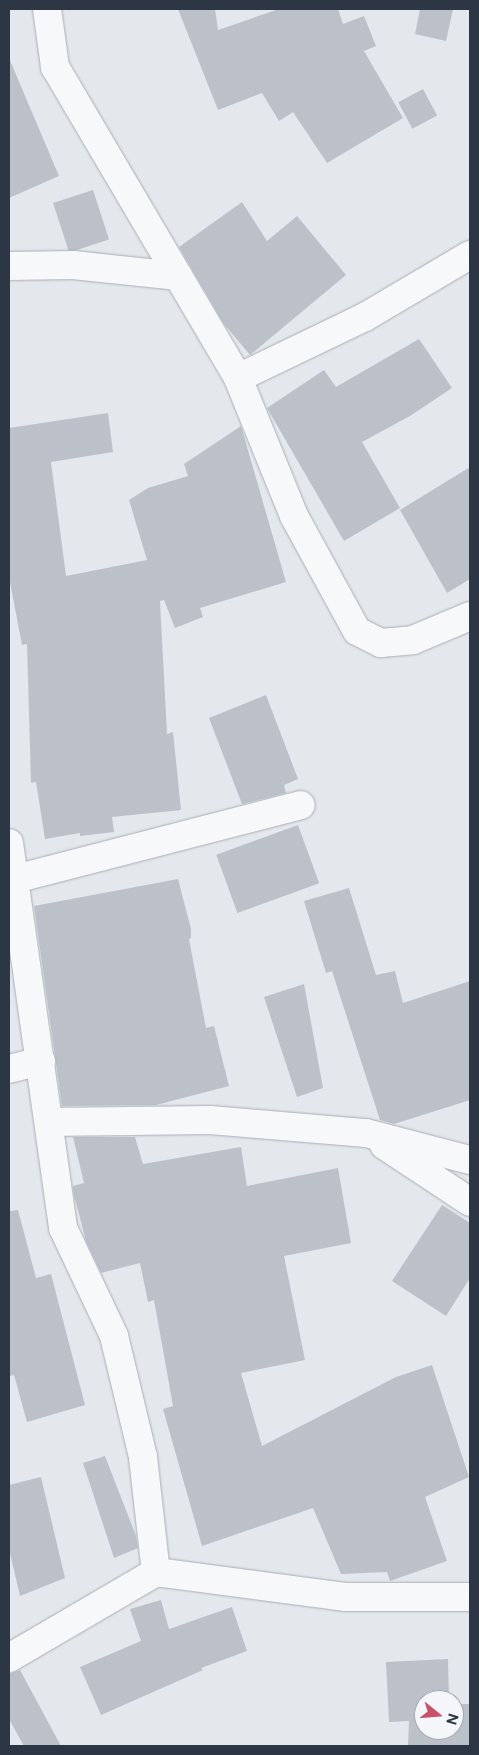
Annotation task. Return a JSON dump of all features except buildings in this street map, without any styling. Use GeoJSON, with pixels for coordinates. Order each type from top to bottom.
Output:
{"type":"FeatureCollection","features":[{"type":"Feature","properties":{"kind":"street"},"geometry":{"type":"LineString","coordinates":[[47,9],[55,67],[238,378],[294,516],[357,632],[381,643],[413,640],[470,616]]}},
{"type":"Feature","properties":{"kind":"street"},"geometry":{"type":"LineString","coordinates":[[238,378],[365,317],[470,255]]}},
{"type":"Feature","properties":{"kind":"street"},"geometry":{"type":"LineString","coordinates":[[9,266],[73,265],[178,276]]}},
{"type":"Feature","properties":{"kind":"street"},"geometry":{"type":"LineString","coordinates":[[15,879],[300,806]]}},
{"type":"Feature","properties":{"kind":"street"},"geometry":{"type":"LineString","coordinates":[[9,843],[63,1228],[114,1336],[143,1457],[156,1572]]}},
{"type":"Feature","properties":{"kind":"street"},"geometry":{"type":"LineString","coordinates":[[9,1068],[41,1061]]}},
{"type":"Feature","properties":{"kind":"street"},"geometry":{"type":"LineString","coordinates":[[49,1122],[210,1120],[366,1133],[470,1160]]}},
{"type":"Feature","properties":{"kind":"street"},"geometry":{"type":"LineString","coordinates":[[366,1133],[470,1202]]}},
{"type":"Feature","properties":{"kind":"street"},"geometry":{"type":"LineString","coordinates":[[9,1658],[156,1572],[346,1597],[470,1597]]}}]}
